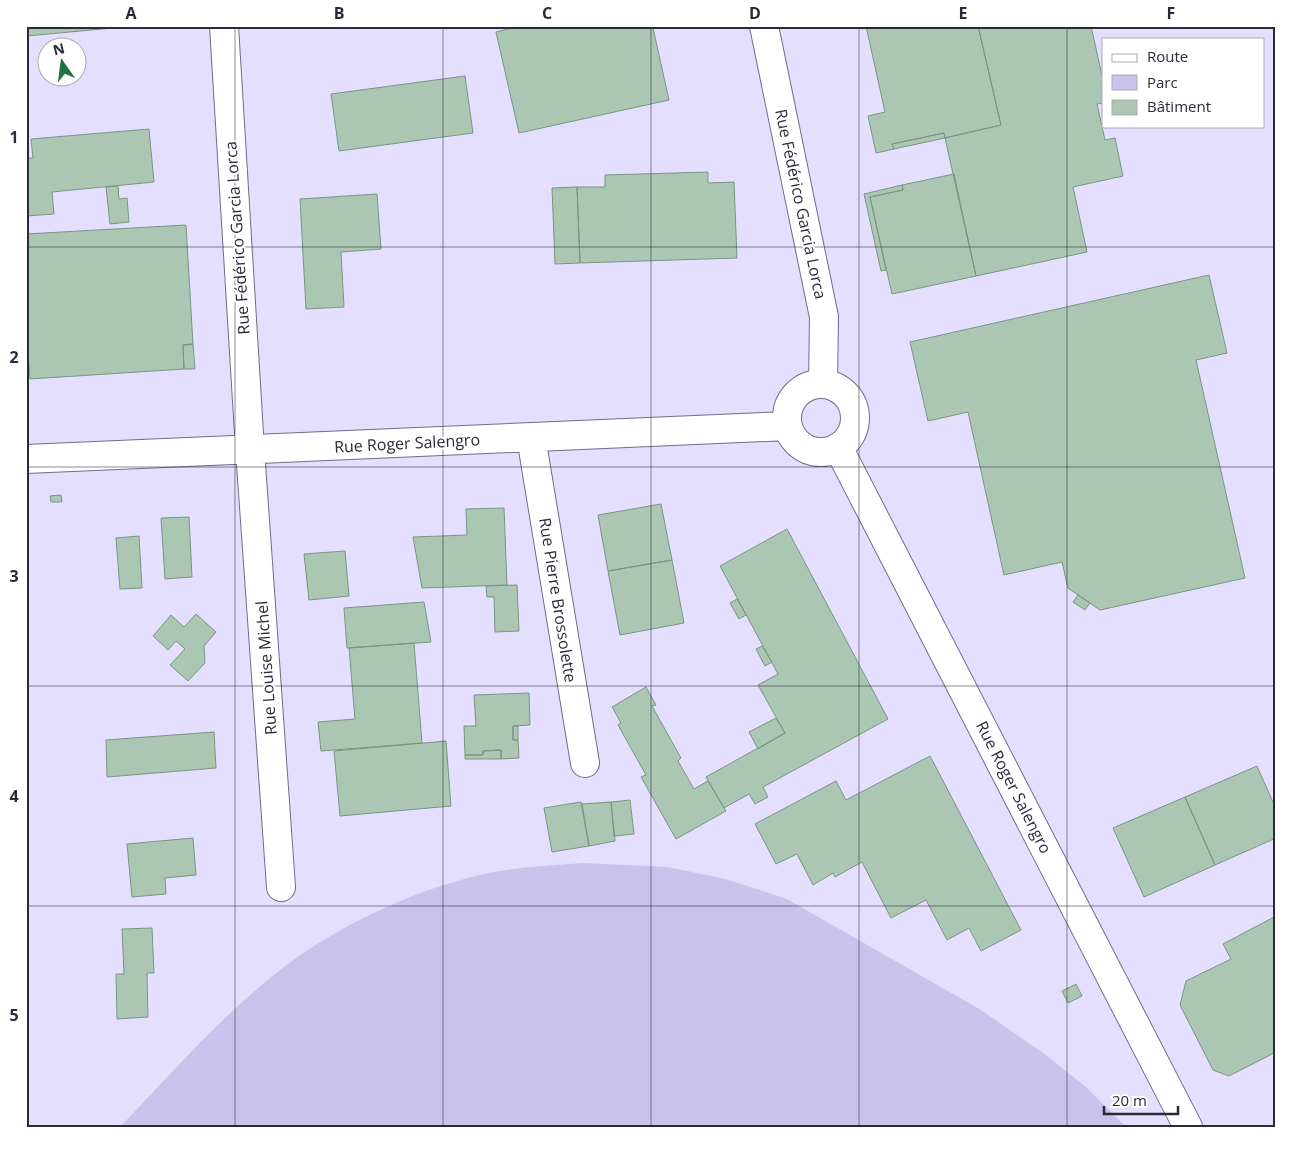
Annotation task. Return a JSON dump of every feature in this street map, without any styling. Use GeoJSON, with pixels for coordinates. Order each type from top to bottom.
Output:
{"type":"FeatureCollection","features":[{"type":"Feature","properties":{"kind":"street","name":"Rue Fédérico Garcia Lorca"},"geometry":{"type":"LineString","coordinates":[[224,26],[250,450]]}},
{"type":"Feature","properties":{"kind":"street","name":"Rue Fédérico Garcia Lorca"},"geometry":{"type":"LineString","coordinates":[[764,26],[824,317],[823,384]]}},
{"type":"Feature","properties":{"kind":"street"},"geometry":{"type":"LineString","coordinates":[[823,384],[834,386],[843,392],[855,410],[856,421],[847,441],[838,448],[818,452],[808,449],[792,435],[788,426],[788,410],[795,396],[808,387],[823,384]]}},
{"type":"Feature","properties":{"kind":"street","name":"Rue Roger Salengro"},"geometry":{"type":"LineString","coordinates":[[26,459],[788,426]]}},
{"type":"Feature","properties":{"kind":"street","name":"Rue Pierre Brossolette"},"geometry":{"type":"LineString","coordinates":[[531,437],[585,763]]}},
{"type":"Feature","properties":{"kind":"street","name":"Rue Roger Salengro"},"geometry":{"type":"LineString","coordinates":[[838,448],[1188,1127]]}},
{"type":"Feature","properties":{"kind":"street","name":"Rue Louise Michel"},"geometry":{"type":"LineString","coordinates":[[250,450],[281,887]]}},
{"type":"Feature","properties":{"kind":"green space"},"geometry":{"type":"Polygon","coordinates":[[[585,863],[668,867],[725,879],[787,899],[981,1010],[1046,1055],[1087,1088],[1126,1127],[120,1127],[246,998],[315,945],[394,904],[450,883],[506,870],[585,863]]]}},
{"type":"Feature","properties":{"kind":"building"},"geometry":{"type":"Polygon","coordinates":[[[26,26],[134,26],[27,36],[26,26]]]}},
{"type":"Feature","properties":{"kind":"building"},"geometry":{"type":"Polygon","coordinates":[[[520,26],[663,26],[653,28],[669,100],[519,133],[496,32],[520,26]]]}},
{"type":"Feature","properties":{"kind":"building"},"geometry":{"type":"Polygon","coordinates":[[[866,26],[978,26],[1001,125],[945,138],[944,133],[892,144],[894,149],[876,153],[868,116],[885,112],[866,26]]]}},
{"type":"Feature","properties":{"kind":"building"},"geometry":{"type":"Polygon","coordinates":[[[978,26],[1091,26],[1102,76],[1102,103],[1097,104],[1102,128],[1105,140],[1115,138],[1123,176],[1073,187],[1087,252],[976,276],[945,138],[1001,125],[978,26]]]}},
{"type":"Feature","properties":{"kind":"building"},"geometry":{"type":"Polygon","coordinates":[[[465,76],[473,133],[339,151],[331,94],[465,76]]]}},
{"type":"Feature","properties":{"kind":"building"},"geometry":{"type":"Polygon","coordinates":[[[149,129],[154,182],[52,192],[54,214],[26,216],[26,158],[33,158],[31,139],[149,129]]]}},
{"type":"Feature","properties":{"kind":"building"},"geometry":{"type":"Polygon","coordinates":[[[944,133],[945,138],[894,149],[892,144],[944,133]]]}},
{"type":"Feature","properties":{"kind":"building"},"geometry":{"type":"Polygon","coordinates":[[[708,172],[708,183],[734,182],[737,258],[580,263],[577,187],[605,187],[605,175],[708,172]]]}},
{"type":"Feature","properties":{"kind":"building"},"geometry":{"type":"Polygon","coordinates":[[[954,174],[976,276],[892,294],[870,197],[903,190],[902,185],[954,174]]]}},
{"type":"Feature","properties":{"kind":"building"},"geometry":{"type":"Polygon","coordinates":[[[902,185],[903,190],[870,197],[886,270],[881,271],[864,194],[902,185]]]}},
{"type":"Feature","properties":{"kind":"building"},"geometry":{"type":"Polygon","coordinates":[[[118,186],[119,199],[127,198],[129,222],[110,224],[106,187],[118,186]]]}},
{"type":"Feature","properties":{"kind":"building"},"geometry":{"type":"Polygon","coordinates":[[[577,187],[580,263],[555,264],[552,188],[577,187]]]}},
{"type":"Feature","properties":{"kind":"building"},"geometry":{"type":"Polygon","coordinates":[[[377,194],[381,249],[341,252],[344,307],[306,309],[300,199],[377,194]]]}},
{"type":"Feature","properties":{"kind":"building"},"geometry":{"type":"Polygon","coordinates":[[[186,225],[193,344],[183,345],[184,369],[30,379],[26,323],[26,234],[186,225]]]}},
{"type":"Feature","properties":{"kind":"building"},"geometry":{"type":"Polygon","coordinates":[[[1209,275],[1227,353],[1196,360],[1245,578],[1100,610],[1068,588],[1062,562],[1004,575],[968,412],[928,421],[910,342],[1209,275]]]}},
{"type":"Feature","properties":{"kind":"building"},"geometry":{"type":"Polygon","coordinates":[[[193,344],[195,369],[184,369],[183,345],[193,344]]]}},
{"type":"Feature","properties":{"kind":"building"},"geometry":{"type":"Polygon","coordinates":[[[61,495],[62,502],[51,502],[50,496],[61,495]]]}},
{"type":"Feature","properties":{"kind":"building"},"geometry":{"type":"Polygon","coordinates":[[[661,504],[672,560],[608,571],[598,515],[661,504]]]}},
{"type":"Feature","properties":{"kind":"building"},"geometry":{"type":"Polygon","coordinates":[[[504,508],[507,585],[422,588],[413,537],[467,535],[466,509],[504,508]]]}},
{"type":"Feature","properties":{"kind":"building"},"geometry":{"type":"Polygon","coordinates":[[[189,517],[192,577],[165,579],[161,518],[189,517]]]}},
{"type":"Feature","properties":{"kind":"building"},"geometry":{"type":"Polygon","coordinates":[[[787,529],[888,719],[763,787],[768,797],[755,804],[749,794],[724,808],[706,777],[785,733],[758,685],[778,674],[720,566],[787,529]]]}},
{"type":"Feature","properties":{"kind":"building"},"geometry":{"type":"Polygon","coordinates":[[[139,536],[142,588],[120,589],[116,538],[139,536]]]}},
{"type":"Feature","properties":{"kind":"building"},"geometry":{"type":"Polygon","coordinates":[[[345,551],[349,596],[309,600],[304,554],[345,551]]]}},
{"type":"Feature","properties":{"kind":"building"},"geometry":{"type":"Polygon","coordinates":[[[672,560],[684,623],[620,635],[608,571],[672,560]]]}},
{"type":"Feature","properties":{"kind":"building"},"geometry":{"type":"Polygon","coordinates":[[[517,585],[519,631],[495,632],[494,597],[487,597],[486,586],[517,585]]]}},
{"type":"Feature","properties":{"kind":"building"},"geometry":{"type":"Polygon","coordinates":[[[1078,595],[1090,603],[1085,610],[1073,602],[1078,595]]]}},
{"type":"Feature","properties":{"kind":"building"},"geometry":{"type":"Polygon","coordinates":[[[737,599],[746,615],[739,619],[730,603],[737,599]]]}},
{"type":"Feature","properties":{"kind":"building"},"geometry":{"type":"Polygon","coordinates":[[[424,602],[431,642],[347,648],[344,608],[424,602]]]}},
{"type":"Feature","properties":{"kind":"building"},"geometry":{"type":"Polygon","coordinates":[[[196,614],[216,632],[204,646],[205,663],[188,681],[170,665],[185,649],[176,641],[168,650],[153,636],[171,615],[184,627],[196,614]]]}},
{"type":"Feature","properties":{"kind":"building"},"geometry":{"type":"Polygon","coordinates":[[[414,643],[422,743],[321,751],[318,722],[355,719],[349,648],[414,643]]]}},
{"type":"Feature","properties":{"kind":"building"},"geometry":{"type":"Polygon","coordinates":[[[762,646],[772,662],[765,666],[756,649],[762,646]]]}},
{"type":"Feature","properties":{"kind":"building"},"geometry":{"type":"Polygon","coordinates":[[[646,687],[656,705],[652,706],[681,758],[678,761],[694,789],[708,781],[726,811],[676,839],[641,777],[646,775],[618,725],[621,723],[612,707],[646,687]]]}},
{"type":"Feature","properties":{"kind":"building"},"geometry":{"type":"Polygon","coordinates":[[[529,693],[530,725],[513,726],[513,740],[518,740],[519,758],[501,759],[501,750],[483,751],[483,755],[465,755],[464,726],[476,726],[474,695],[529,693]]]}},
{"type":"Feature","properties":{"kind":"building"},"geometry":{"type":"Polygon","coordinates":[[[776,718],[785,733],[758,749],[749,732],[776,718]]]}},
{"type":"Feature","properties":{"kind":"building"},"geometry":{"type":"Polygon","coordinates":[[[513,726],[518,726],[518,740],[513,740],[513,726]]]}},
{"type":"Feature","properties":{"kind":"building"},"geometry":{"type":"Polygon","coordinates":[[[214,732],[216,768],[107,777],[106,740],[214,732]]]}},
{"type":"Feature","properties":{"kind":"building"},"geometry":{"type":"Polygon","coordinates":[[[446,741],[451,806],[340,816],[334,751],[446,741]]]}},
{"type":"Feature","properties":{"kind":"building"},"geometry":{"type":"Polygon","coordinates":[[[501,750],[501,759],[465,759],[465,755],[483,755],[483,751],[501,750]]]}},
{"type":"Feature","properties":{"kind":"building"},"geometry":{"type":"Polygon","coordinates":[[[930,756],[1021,930],[981,951],[969,928],[947,940],[926,900],[891,918],[862,862],[835,877],[833,873],[813,885],[797,854],[776,864],[755,824],[836,781],[846,800],[930,756]]]}},
{"type":"Feature","properties":{"kind":"building"},"geometry":{"type":"Polygon","coordinates":[[[1257,766],[1276,809],[1276,838],[1215,865],[1185,797],[1257,766]]]}},
{"type":"Feature","properties":{"kind":"building"},"geometry":{"type":"Polygon","coordinates":[[[1185,797],[1215,865],[1144,897],[1113,828],[1185,797]]]}},
{"type":"Feature","properties":{"kind":"building"},"geometry":{"type":"Polygon","coordinates":[[[630,800],[634,834],[614,836],[611,802],[630,800]]]}},
{"type":"Feature","properties":{"kind":"building"},"geometry":{"type":"Polygon","coordinates":[[[581,802],[589,846],[552,852],[544,808],[581,802]]]}},
{"type":"Feature","properties":{"kind":"building"},"geometry":{"type":"Polygon","coordinates":[[[611,802],[615,841],[589,846],[582,804],[611,802]]]}},
{"type":"Feature","properties":{"kind":"building"},"geometry":{"type":"Polygon","coordinates":[[[193,838],[196,875],[165,878],[166,894],[132,897],[127,844],[193,838]]]}},
{"type":"Feature","properties":{"kind":"building"},"geometry":{"type":"Polygon","coordinates":[[[1276,916],[1276,1052],[1229,1076],[1213,1070],[1180,1005],[1186,981],[1231,959],[1223,944],[1276,916]]]}},
{"type":"Feature","properties":{"kind":"building"},"geometry":{"type":"Polygon","coordinates":[[[152,928],[154,973],[147,973],[148,1017],[117,1019],[116,974],[124,974],[122,929],[152,928]]]}},
{"type":"Feature","properties":{"kind":"building"},"geometry":{"type":"Polygon","coordinates":[[[1076,984],[1082,996],[1068,1003],[1062,991],[1076,984]]]}}]}
